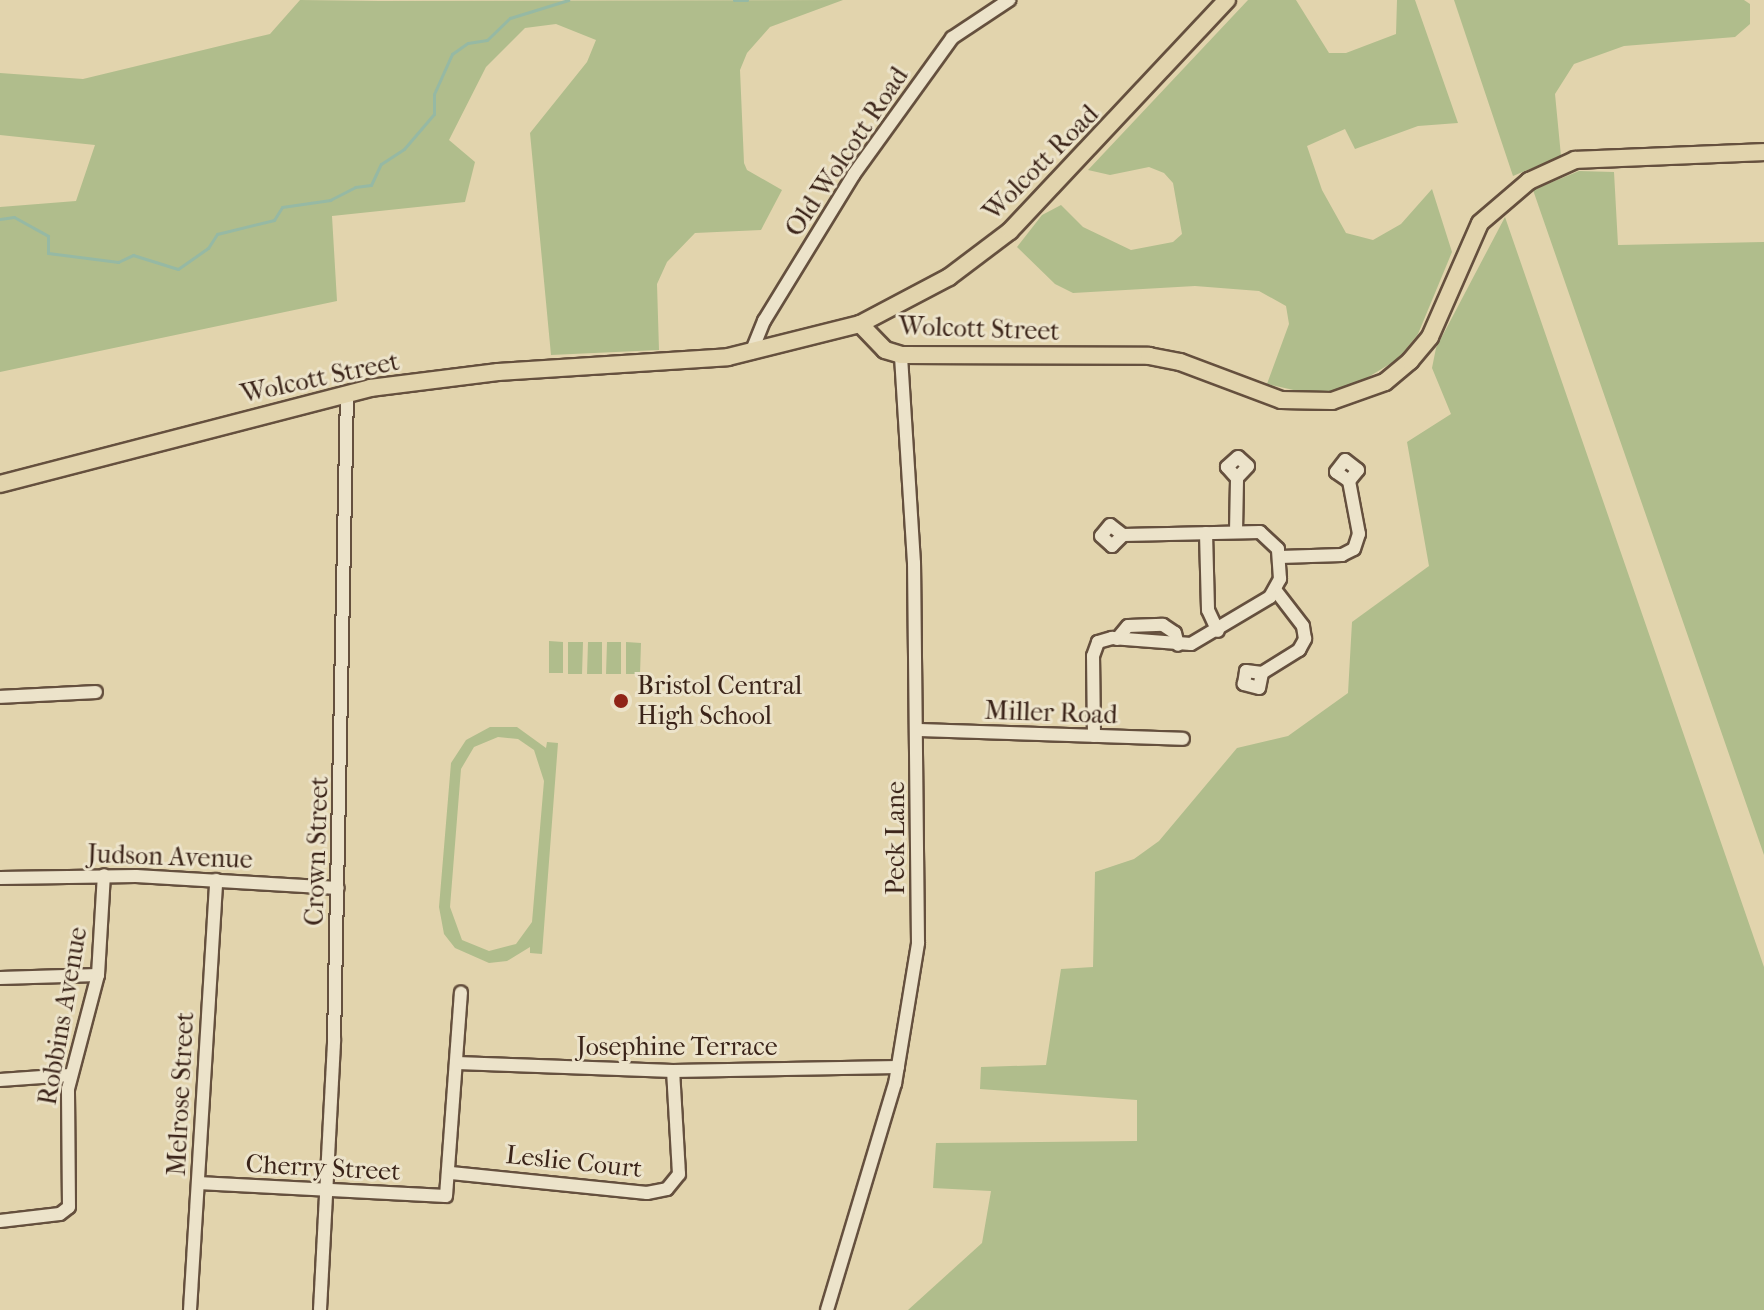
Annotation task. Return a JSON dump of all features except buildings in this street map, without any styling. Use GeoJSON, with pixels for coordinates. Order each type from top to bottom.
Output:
{"type":"FeatureCollection","features":[{"type":"Feature","properties":{"kind":"main road","name":"Wolcott Road"},"geometry":{"type":"LineString","coordinates":[[860,324],[949,277],[1010,231],[1227,0]]}},
{"type":"Feature","properties":{"kind":"main road","name":"Wolcott Street"},"geometry":{"type":"LineString","coordinates":[[0,484],[347,393],[448,377],[751,353],[860,324],[885,350],[901,355],[1149,356],[1180,362],[1281,400],[1332,401],[1385,382],[1410,361],[1430,337],[1480,223],[1529,181],[1575,160],[1764,152]]}},
{"type":"Feature","properties":{"kind":"street","name":"Old Wolcott Road"},"geometry":{"type":"LineString","coordinates":[[751,353],[764,321],[854,174],[952,38],[1009,0]]}},
{"type":"Feature","properties":{"kind":"street","name":"Peck Lane"},"geometry":{"type":"LineString","coordinates":[[827,1310],[898,1067],[918,943],[918,730],[901,355]]}},
{"type":"Feature","properties":{"kind":"street","name":"Crown Street"},"geometry":{"type":"LineString","coordinates":[[320,1310],[338,888],[347,393]]}},
{"type":"Feature","properties":{"kind":"street"},"geometry":{"type":"LineString","coordinates":[[1236,532],[1237,478]]}},
{"type":"Feature","properties":{"kind":"street"},"geometry":{"type":"LineString","coordinates":[[1280,557],[1342,555],[1354,549],[1359,534],[1349,481]]}},
{"type":"Feature","properties":{"kind":"street"},"geometry":{"type":"LineString","coordinates":[[1206,533],[1208,610],[1218,631]]}},
{"type":"Feature","properties":{"kind":"street"},"geometry":{"type":"LineString","coordinates":[[1123,535],[1264,533],[1277,545],[1280,557],[1276,591],[1303,626],[1305,639],[1299,650],[1262,673]]}},
{"type":"Feature","properties":{"kind":"street"},"geometry":{"type":"LineString","coordinates":[[1094,736],[1094,650],[1103,639],[1178,645],[1218,631],[1276,591]]}},
{"type":"Feature","properties":{"kind":"street"},"geometry":{"type":"LineString","coordinates":[[1117,639],[1131,625],[1163,625],[1175,633],[1178,645]]}},
{"type":"Feature","properties":{"kind":"street"},"geometry":{"type":"LineString","coordinates":[[0,697],[96,692]]}},
{"type":"Feature","properties":{"kind":"street","name":"Miller Road"},"geometry":{"type":"LineString","coordinates":[[918,730],[1183,739]]}},
{"type":"Feature","properties":{"kind":"street","name":"Judson Avenue"},"geometry":{"type":"LineString","coordinates":[[0,878],[104,875],[338,888]]}},
{"type":"Feature","properties":{"kind":"street","name":"Robbins Avenue"},"geometry":{"type":"LineString","coordinates":[[0,1221],[67,1212],[70,1075],[98,975],[104,875]]}},
{"type":"Feature","properties":{"kind":"street","name":"Melrose Street"},"geometry":{"type":"LineString","coordinates":[[190,1310],[216,880]]}},
{"type":"Feature","properties":{"kind":"street"},"geometry":{"type":"LineString","coordinates":[[0,978],[98,975]]}},
{"type":"Feature","properties":{"kind":"street"},"geometry":{"type":"LineString","coordinates":[[451,1173],[461,993]]}},
{"type":"Feature","properties":{"kind":"street","name":"Josephine Terrace"},"geometry":{"type":"LineString","coordinates":[[457,1063],[673,1071],[898,1067]]}},
{"type":"Feature","properties":{"kind":"street","name":"Leslie Court"},"geometry":{"type":"LineString","coordinates":[[451,1173],[647,1193],[667,1189],[679,1174],[673,1071]]}},
{"type":"Feature","properties":{"kind":"street"},"geometry":{"type":"LineString","coordinates":[[0,1080],[70,1075]]}},
{"type":"Feature","properties":{"kind":"street","name":"Cherry Street"},"geometry":{"type":"LineString","coordinates":[[198,1183],[446,1196],[451,1173]]}},
{"type":"Feature","properties":{"kind":"green space"},"geometry":{"type":"Polygon","coordinates":[[[300,0],[843,0],[770,27],[747,53],[740,70],[744,163],[747,170],[782,190],[761,230],[695,233],[667,262],[657,284],[659,350],[551,355],[530,133],[587,62],[596,40],[556,24],[525,28],[486,67],[449,140],[475,162],[465,202],[332,216],[337,301],[0,372],[0,207],[76,201],[95,145],[0,135],[0,73],[83,79],[270,34],[300,0]]]}},
{"type":"Feature","properties":{"kind":"green space"},"geometry":{"type":"Polygon","coordinates":[[[1248,0],[1296,0],[1329,53],[1346,53],[1396,34],[1397,0],[1415,0],[1458,123],[1418,126],[1355,149],[1345,129],[1307,146],[1322,190],[1346,233],[1373,240],[1401,224],[1432,189],[1452,252],[1418,334],[1398,359],[1347,390],[1316,395],[1267,384],[1289,324],[1286,306],[1259,291],[1195,286],[1073,293],[1055,284],[1017,247],[1042,215],[1061,205],[1083,227],[1131,250],[1173,242],[1182,234],[1173,183],[1164,173],[1149,167],[1110,175],[1088,170],[1248,0]]]}},
{"type":"Feature","properties":{"kind":"green space"},"geometry":{"type":"Polygon","coordinates":[[[1454,0],[1744,0],[1750,4],[1750,24],[1735,37],[1624,46],[1574,64],[1555,94],[1561,156],[1513,176],[1454,0]]]}},
{"type":"Feature","properties":{"kind":"green space"},"geometry":{"type":"Polygon","coordinates":[[[1579,171],[1614,172],[1618,245],[1764,242],[1764,855],[1533,190],[1579,171]]]}},
{"type":"Feature","properties":{"kind":"green space"},"geometry":{"type":"Polygon","coordinates":[[[1505,217],[1764,967],[1764,1310],[908,1310],[982,1243],[991,1191],[933,1188],[936,1143],[1137,1141],[1137,1100],[980,1089],[981,1067],[1046,1065],[1061,969],[1093,967],[1095,872],[1134,859],[1159,841],[1237,748],[1288,736],[1348,693],[1352,622],[1429,566],[1407,442],[1451,414],[1432,368],[1436,348],[1505,217]]]}},
{"type":"Feature","properties":{"kind":"green space"},"geometry":{"type":"Polygon","coordinates":[[[549,641],[563,642],[563,673],[549,673],[549,641]]]}},
{"type":"Feature","properties":{"kind":"green space"},"geometry":{"type":"Polygon","coordinates":[[[568,642],[583,642],[582,674],[568,674],[568,642]]]}},
{"type":"Feature","properties":{"kind":"green space"},"geometry":{"type":"Polygon","coordinates":[[[588,642],[602,642],[602,674],[587,674],[588,642]]]}},
{"type":"Feature","properties":{"kind":"green space"},"geometry":{"type":"Polygon","coordinates":[[[607,642],[621,642],[621,674],[606,674],[607,642]]]}},
{"type":"Feature","properties":{"kind":"green space"},"geometry":{"type":"Polygon","coordinates":[[[626,642],[641,643],[640,674],[626,674],[626,642]]]}},
{"type":"Feature","properties":{"kind":"green space"},"geometry":{"type":"Polygon","coordinates":[[[490,727],[517,727],[546,748],[547,742],[558,743],[542,954],[530,953],[530,947],[507,961],[489,963],[455,948],[444,934],[439,907],[451,763],[466,740],[490,727]],[[498,737],[474,747],[461,769],[450,907],[462,940],[489,951],[516,944],[532,922],[544,781],[534,750],[518,739],[498,737]]]}},
{"type":"Feature","properties":{"kind":"waterway"},"geometry":{"type":"LineString","coordinates":[[0,219],[14,217],[48,236],[48,253],[118,262],[133,255],[178,269],[208,248],[217,234],[274,220],[282,207],[330,200],[355,187],[371,185],[381,164],[404,149],[434,114],[434,94],[452,54],[468,43],[487,40],[510,18],[568,0]]}},
{"type":"Feature","properties":{"kind":"waterway"},"geometry":{"type":"LineString","coordinates":[[734,0],[747,0]]}},
{"type":"Feature","properties":{"kind":"place","name":"Bristol Central High School"},"geometry":{"type":"Point","coordinates":[621,701]}}]}
